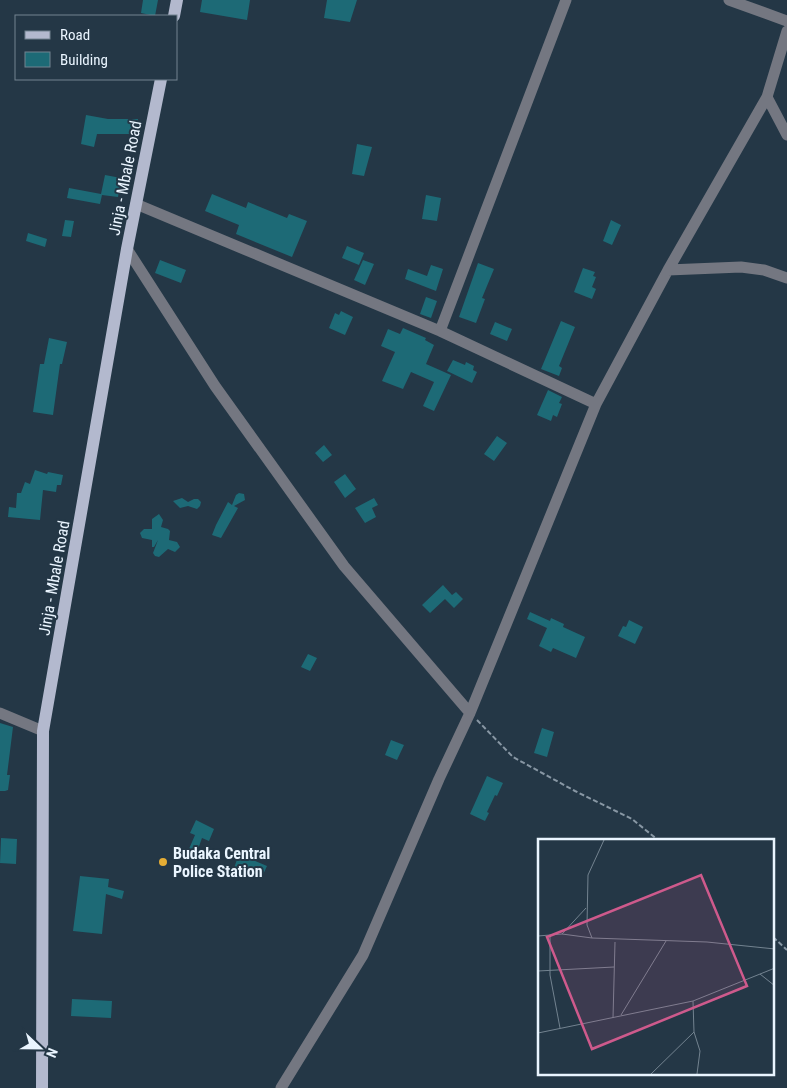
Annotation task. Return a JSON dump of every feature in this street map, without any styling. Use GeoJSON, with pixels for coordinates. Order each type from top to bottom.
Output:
{"type":"FeatureCollection","features":[{"type":"Feature","properties":{"kind":"main road"},"geometry":{"type":"LineString","coordinates":[[174,15],[177,0]]}},
{"type":"Feature","properties":{"kind":"main road","name":"Jinja - Mbale Road"},"geometry":{"type":"LineString","coordinates":[[42,1088],[43,732],[127,249],[161,80]]}},
{"type":"Feature","properties":{"kind":"street"},"geometry":{"type":"LineString","coordinates":[[440,331],[566,0]]}},
{"type":"Feature","properties":{"kind":"street"},"geometry":{"type":"LineString","coordinates":[[729,0],[787,21]]}},
{"type":"Feature","properties":{"kind":"street"},"geometry":{"type":"LineString","coordinates":[[281,1088],[363,955],[439,779],[470,713],[596,404],[668,270],[767,97],[787,31]]}},
{"type":"Feature","properties":{"kind":"street"},"geometry":{"type":"LineString","coordinates":[[767,97],[787,135]]}},
{"type":"Feature","properties":{"kind":"street"},"geometry":{"type":"LineString","coordinates":[[136,204],[440,331],[596,404]]}},
{"type":"Feature","properties":{"kind":"street"},"geometry":{"type":"LineString","coordinates":[[127,249],[215,386],[344,566],[470,713]]}},
{"type":"Feature","properties":{"kind":"street"},"geometry":{"type":"LineString","coordinates":[[668,270],[740,267],[764,270],[787,278]]}},
{"type":"Feature","properties":{"kind":"street"},"geometry":{"type":"LineString","coordinates":[[0,713],[43,732]]}},
{"type":"Feature","properties":{"kind":"path"},"geometry":{"type":"LineString","coordinates":[[470,713],[513,757],[632,819],[657,839]]}},
{"type":"Feature","properties":{"kind":"path"},"geometry":{"type":"LineString","coordinates":[[774,938],[787,950]]}},
{"type":"Feature","properties":{"kind":"building"},"geometry":{"type":"Polygon","coordinates":[[[143,0],[158,0],[155,15],[141,13],[143,0]]]}},
{"type":"Feature","properties":{"kind":"building"},"geometry":{"type":"Polygon","coordinates":[[[202,0],[250,0],[247,20],[200,12],[202,0]]]}},
{"type":"Feature","properties":{"kind":"building"},"geometry":{"type":"Polygon","coordinates":[[[327,0],[357,0],[350,22],[324,18],[327,0]]]}},
{"type":"Feature","properties":{"kind":"building"},"geometry":{"type":"Polygon","coordinates":[[[86,115],[108,119],[138,119],[138,134],[97,134],[94,147],[81,144],[86,115]]]}},
{"type":"Feature","properties":{"kind":"building"},"geometry":{"type":"Polygon","coordinates":[[[357,144],[372,147],[364,176],[352,174],[357,144]]]}},
{"type":"Feature","properties":{"kind":"building"},"geometry":{"type":"Polygon","coordinates":[[[105,175],[121,178],[118,197],[102,195],[100,204],[67,198],[69,188],[101,194],[105,175]]]}},
{"type":"Feature","properties":{"kind":"building"},"geometry":{"type":"Polygon","coordinates":[[[212,194],[246,208],[248,202],[287,218],[289,214],[307,221],[292,257],[236,234],[239,225],[205,211],[212,194]]]}},
{"type":"Feature","properties":{"kind":"building"},"geometry":{"type":"Polygon","coordinates":[[[426,195],[441,198],[437,221],[422,219],[426,195]]]}},
{"type":"Feature","properties":{"kind":"building"},"geometry":{"type":"Polygon","coordinates":[[[65,220],[74,221],[71,237],[62,236],[65,220]]]}},
{"type":"Feature","properties":{"kind":"building"},"geometry":{"type":"Polygon","coordinates":[[[611,220],[621,225],[612,245],[603,241],[611,220]]]}},
{"type":"Feature","properties":{"kind":"building"},"geometry":{"type":"Polygon","coordinates":[[[28,233],[47,239],[45,247],[26,241],[28,233]]]}},
{"type":"Feature","properties":{"kind":"building"},"geometry":{"type":"Polygon","coordinates":[[[347,246],[364,253],[359,265],[342,258],[347,246]]]}},
{"type":"Feature","properties":{"kind":"building"},"geometry":{"type":"Polygon","coordinates":[[[160,260],[186,270],[181,283],[155,273],[160,260]]]}},
{"type":"Feature","properties":{"kind":"building"},"geometry":{"type":"Polygon","coordinates":[[[363,260],[374,264],[365,285],[354,280],[363,260]]]}},
{"type":"Feature","properties":{"kind":"building"},"geometry":{"type":"Polygon","coordinates":[[[478,263],[494,269],[482,298],[485,299],[476,323],[459,317],[478,263]]]}},
{"type":"Feature","properties":{"kind":"building"},"geometry":{"type":"Polygon","coordinates":[[[431,265],[443,269],[436,291],[405,279],[408,269],[427,276],[431,265]]]}},
{"type":"Feature","properties":{"kind":"building"},"geometry":{"type":"Polygon","coordinates":[[[583,268],[595,272],[593,276],[596,277],[592,287],[596,289],[592,299],[574,292],[583,268]]]}},
{"type":"Feature","properties":{"kind":"building"},"geometry":{"type":"Polygon","coordinates":[[[426,297],[437,301],[431,318],[420,314],[426,297]]]}},
{"type":"Feature","properties":{"kind":"building"},"geometry":{"type":"Polygon","coordinates":[[[341,311],[353,317],[345,335],[329,328],[335,313],[339,315],[341,311]]]}},
{"type":"Feature","properties":{"kind":"building"},"geometry":{"type":"Polygon","coordinates":[[[561,321],[575,327],[559,366],[562,368],[559,376],[541,369],[561,321]]]}},
{"type":"Feature","properties":{"kind":"building"},"geometry":{"type":"Polygon","coordinates":[[[495,322],[512,329],[507,341],[490,334],[495,322]]]}},
{"type":"Feature","properties":{"kind":"building"},"geometry":{"type":"Polygon","coordinates":[[[403,328],[426,338],[425,340],[434,345],[426,364],[451,375],[434,411],[423,406],[434,382],[411,372],[403,389],[382,381],[395,352],[381,346],[388,329],[400,334],[403,328]]]}},
{"type":"Feature","properties":{"kind":"building"},"geometry":{"type":"Polygon","coordinates":[[[49,338],[67,342],[62,364],[60,364],[53,415],[33,412],[40,364],[44,364],[49,338]]]}},
{"type":"Feature","properties":{"kind":"building"},"geometry":{"type":"Polygon","coordinates":[[[453,360],[465,365],[466,362],[474,366],[473,370],[477,372],[472,383],[447,371],[453,360]]]}},
{"type":"Feature","properties":{"kind":"building"},"geometry":{"type":"Polygon","coordinates":[[[548,390],[562,397],[559,403],[562,404],[557,417],[553,415],[551,421],[537,415],[548,390]]]}},
{"type":"Feature","properties":{"kind":"building"},"geometry":{"type":"Polygon","coordinates":[[[497,436],[507,443],[494,461],[484,454],[497,436]]]}},
{"type":"Feature","properties":{"kind":"building"},"geometry":{"type":"Polygon","coordinates":[[[324,445],[332,455],[323,462],[315,453],[324,445]]]}},
{"type":"Feature","properties":{"kind":"building"},"geometry":{"type":"Polygon","coordinates":[[[35,470],[47,474],[48,472],[63,475],[61,485],[57,485],[56,492],[43,490],[40,520],[8,517],[9,507],[16,508],[17,493],[21,493],[25,482],[30,484],[35,470]]]}},
{"type":"Feature","properties":{"kind":"building"},"geometry":{"type":"Polygon","coordinates":[[[345,474],[356,489],[345,498],[334,482],[345,474]]]}},
{"type":"Feature","properties":{"kind":"building"},"geometry":{"type":"Polygon","coordinates":[[[239,493],[244,494],[245,500],[234,506],[238,508],[221,538],[212,535],[228,502],[232,505],[236,495],[239,493]]]}},
{"type":"Feature","properties":{"kind":"building"},"geometry":{"type":"Polygon","coordinates":[[[182,498],[188,502],[198,499],[201,502],[200,506],[197,509],[188,506],[180,508],[173,501],[182,498]]]}},
{"type":"Feature","properties":{"kind":"building"},"geometry":{"type":"Polygon","coordinates":[[[374,498],[378,505],[372,508],[376,517],[365,523],[355,508],[374,498]]]}},
{"type":"Feature","properties":{"kind":"building"},"geometry":{"type":"Polygon","coordinates":[[[159,514],[163,520],[161,527],[170,531],[169,540],[177,542],[180,547],[175,552],[168,549],[159,557],[153,553],[158,540],[154,547],[152,547],[152,540],[142,538],[140,533],[144,529],[152,529],[152,519],[159,514]]]}},
{"type":"Feature","properties":{"kind":"building"},"geometry":{"type":"Polygon","coordinates":[[[443,585],[452,595],[456,592],[463,599],[454,608],[445,599],[430,613],[422,605],[443,585]]]}},
{"type":"Feature","properties":{"kind":"building"},"geometry":{"type":"Polygon","coordinates":[[[530,612],[550,621],[551,618],[564,624],[563,627],[585,637],[576,658],[553,648],[551,652],[539,646],[547,628],[527,619],[530,612]]]}},
{"type":"Feature","properties":{"kind":"building"},"geometry":{"type":"Polygon","coordinates":[[[629,620],[643,627],[635,644],[618,636],[623,626],[626,627],[629,620]]]}},
{"type":"Feature","properties":{"kind":"building"},"geometry":{"type":"Polygon","coordinates":[[[308,654],[317,658],[310,671],[301,667],[308,654]]]}},
{"type":"Feature","properties":{"kind":"building"},"geometry":{"type":"Polygon","coordinates":[[[0,723],[13,727],[7,775],[10,775],[8,790],[5,791],[0,791],[0,723]]]}},
{"type":"Feature","properties":{"kind":"building"},"geometry":{"type":"Polygon","coordinates":[[[542,728],[554,732],[547,757],[534,753],[542,728]]]}},
{"type":"Feature","properties":{"kind":"building"},"geometry":{"type":"Polygon","coordinates":[[[391,740],[404,745],[397,760],[385,755],[391,740]]]}},
{"type":"Feature","properties":{"kind":"building"},"geometry":{"type":"Polygon","coordinates":[[[487,776],[503,783],[497,796],[495,795],[485,821],[470,814],[487,776]]]}},
{"type":"Feature","properties":{"kind":"building"},"geometry":{"type":"Polygon","coordinates":[[[196,820],[214,829],[209,841],[202,838],[197,852],[189,849],[195,835],[190,833],[196,820]]]}},
{"type":"Feature","properties":{"kind":"building"},"geometry":{"type":"Polygon","coordinates":[[[1,838],[17,839],[16,864],[0,863],[1,838]]]}},
{"type":"Feature","properties":{"kind":"building"},"geometry":{"type":"Polygon","coordinates":[[[239,854],[267,866],[261,879],[234,868],[239,854]]]}},
{"type":"Feature","properties":{"kind":"building"},"geometry":{"type":"Polygon","coordinates":[[[80,876],[109,879],[108,887],[124,891],[122,899],[106,894],[102,934],[73,931],[80,876]]]}},
{"type":"Feature","properties":{"kind":"building"},"geometry":{"type":"Polygon","coordinates":[[[72,999],[112,1001],[111,1018],[71,1016],[72,999]]]}},
{"type":"Feature","properties":{"kind":"place","name":"Budaka Central Police Station"},"geometry":{"type":"Point","coordinates":[163,862]}}]}
